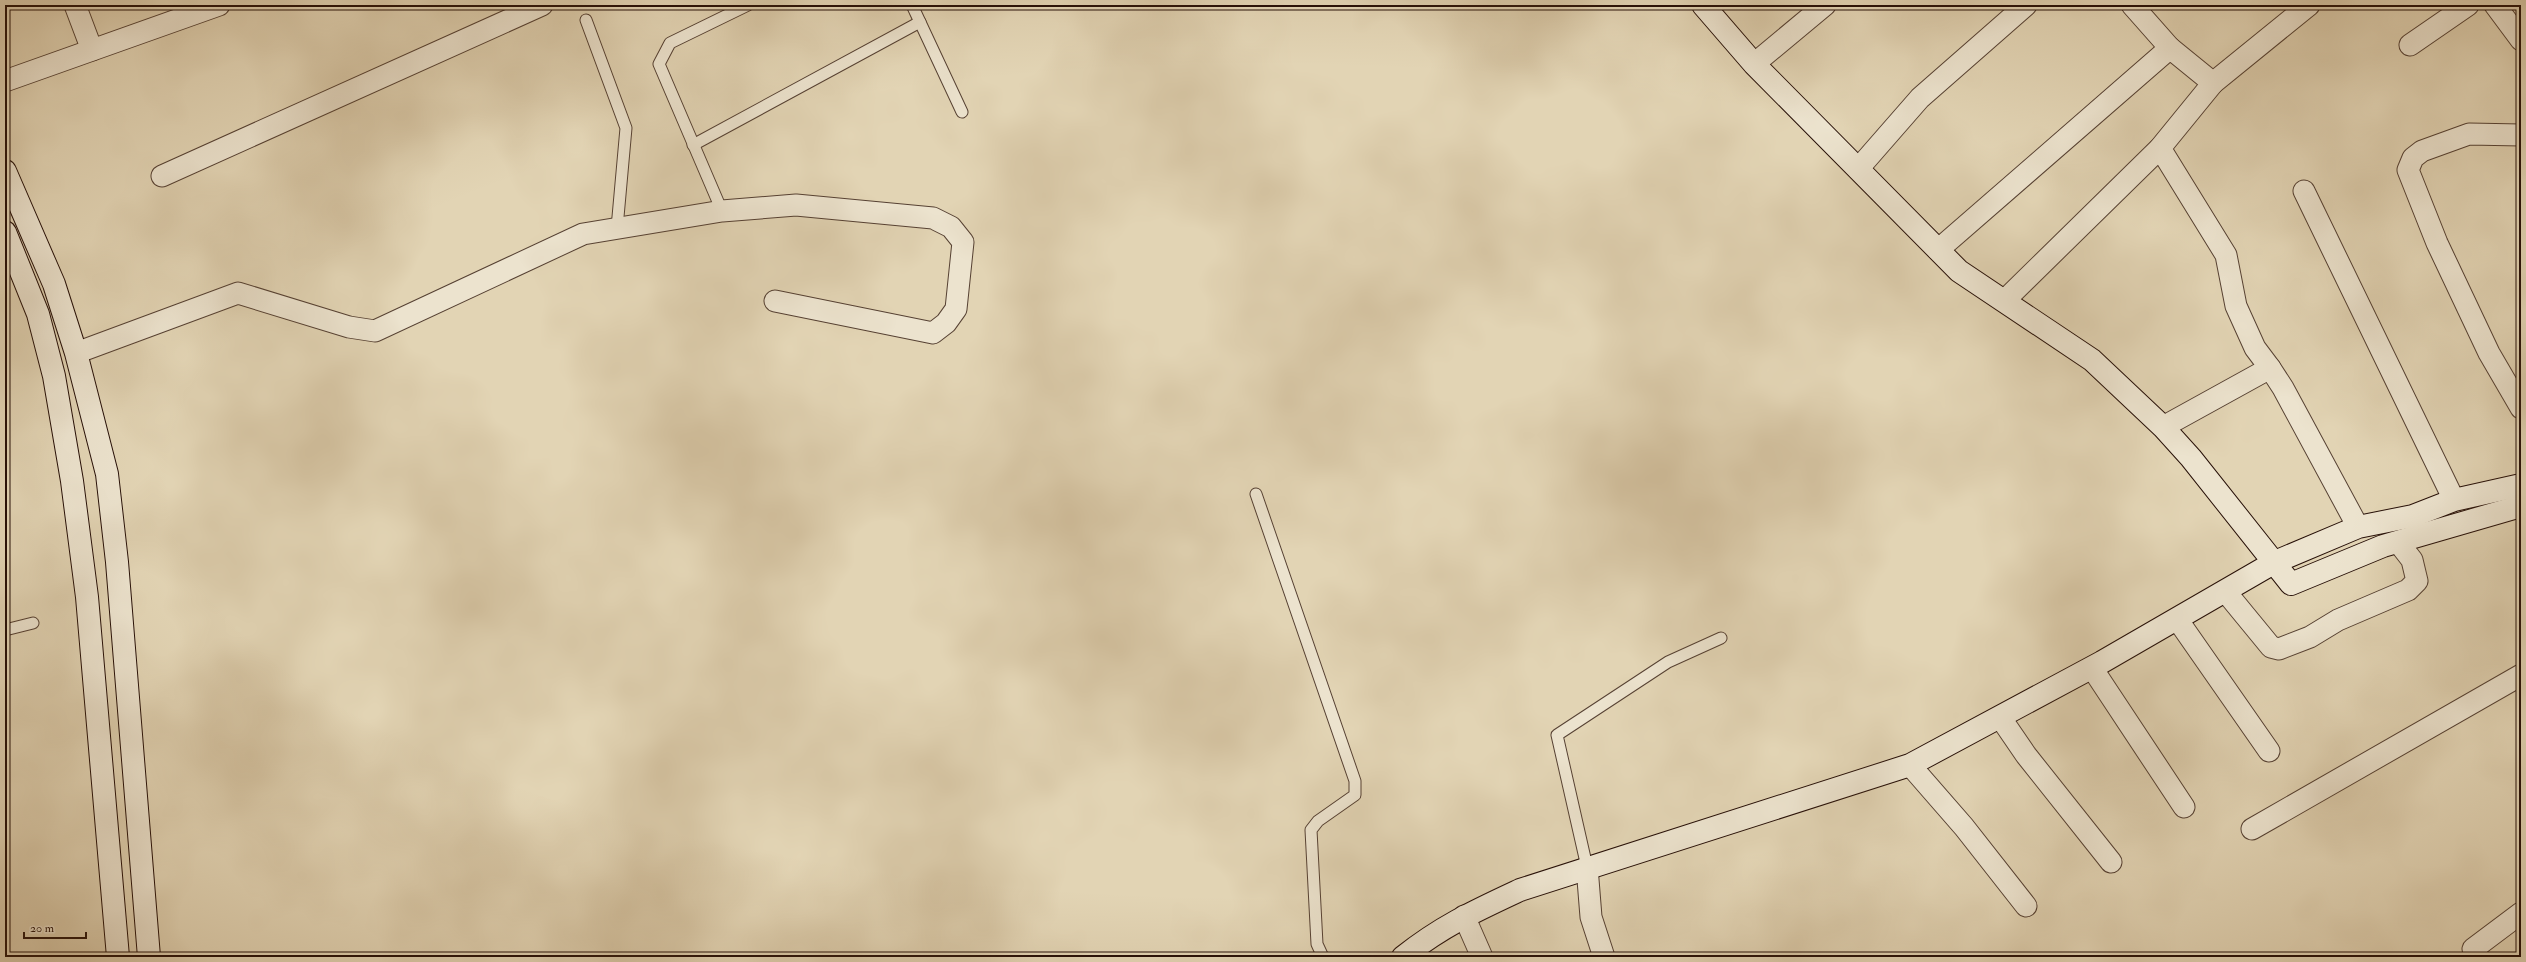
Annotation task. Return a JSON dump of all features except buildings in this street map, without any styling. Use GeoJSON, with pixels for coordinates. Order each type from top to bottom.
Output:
{"type":"FeatureCollection","features":[{"type":"Feature","properties":{"kind":"street"},"geometry":{"type":"LineString","coordinates":[[75,5],[92,50]]}},
{"type":"Feature","properties":{"kind":"street"},"geometry":{"type":"LineString","coordinates":[[5,81],[219,5]]}},
{"type":"Feature","properties":{"kind":"street"},"geometry":{"type":"LineString","coordinates":[[1703,5],[1754,64],[1959,272],[2092,360],[2163,427],[2191,458],[2291,584],[2384,546],[2520,495]]}},
{"type":"Feature","properties":{"kind":"street"},"geometry":{"type":"LineString","coordinates":[[1754,64],[1825,5]]}},
{"type":"Feature","properties":{"kind":"street"},"geometry":{"type":"LineString","coordinates":[[1858,169],[1920,98],[2026,5]]}},
{"type":"Feature","properties":{"kind":"street"},"geometry":{"type":"LineString","coordinates":[[2132,5],[2170,48],[2213,83]]}},
{"type":"Feature","properties":{"kind":"street"},"geometry":{"type":"LineString","coordinates":[[2004,301],[2160,148],[2213,83],[2309,5]]}},
{"type":"Feature","properties":{"kind":"street"},"geometry":{"type":"LineString","coordinates":[[2410,45],[2468,5]]}},
{"type":"Feature","properties":{"kind":"street"},"geometry":{"type":"LineString","coordinates":[[2495,5],[2521,40]]}},
{"type":"Feature","properties":{"kind":"street"},"geometry":{"type":"LineString","coordinates":[[162,176],[537,6]]}},
{"type":"Feature","properties":{"kind":"street"},"geometry":{"type":"LineString","coordinates":[[1938,250],[2170,48]]}},
{"type":"Feature","properties":{"kind":"street"},"geometry":{"type":"LineString","coordinates":[[2521,135],[2469,134],[2422,151],[2413,158],[2408,170],[2437,244],[2489,352],[2521,408]]}},
{"type":"Feature","properties":{"kind":"street"},"geometry":{"type":"LineString","coordinates":[[2160,148],[2226,255],[2236,306],[2255,348],[2283,388],[2358,527]]}},
{"type":"Feature","properties":{"kind":"street"},"geometry":{"type":"LineString","coordinates":[[5,170],[54,284],[76,352],[109,489],[117,562],[149,957]]}},
{"type":"Feature","properties":{"kind":"street"},"geometry":{"type":"LineString","coordinates":[[2304,191],[2454,500]]}},
{"type":"Feature","properties":{"kind":"street"},"geometry":{"type":"LineString","coordinates":[[76,352],[238,293],[349,327],[375,331],[583,234],[722,211],[796,205],[933,218],[951,227],[963,242],[956,309],[946,324],[933,333],[775,302]]}},
{"type":"Feature","properties":{"kind":"street"},"geometry":{"type":"LineString","coordinates":[[5,232],[38,314],[54,376],[72,481],[87,597],[118,957]]}},
{"type":"Feature","properties":{"kind":"street"},"geometry":{"type":"LineString","coordinates":[[2163,427],[2270,368]]}},
{"type":"Feature","properties":{"kind":"street"},"geometry":{"type":"LineString","coordinates":[[1403,957],[1434,933],[1464,916],[1520,890],[1587,867],[1910,765],[2092,668],[2275,562],[2358,527],[2413,516],[2454,500],[2520,495]]}},
{"type":"Feature","properties":{"kind":"street"},"geometry":{"type":"LineString","coordinates":[[2225,591],[2271,647],[2278,649],[2288,646],[2338,620],[2408,590],[2417,581],[2412,560],[2398,542]]}},
{"type":"Feature","properties":{"kind":"street"},"geometry":{"type":"LineString","coordinates":[[2177,619],[2269,751]]}},
{"type":"Feature","properties":{"kind":"street"},"geometry":{"type":"LineString","coordinates":[[2092,668],[2184,807]]}},
{"type":"Feature","properties":{"kind":"street"},"geometry":{"type":"LineString","coordinates":[[2252,829],[2521,675]]}},
{"type":"Feature","properties":{"kind":"street"},"geometry":{"type":"LineString","coordinates":[[2000,717],[2026,755],[2111,862]]}},
{"type":"Feature","properties":{"kind":"street"},"geometry":{"type":"LineString","coordinates":[[1910,765],[1964,827],[2026,906]]}},
{"type":"Feature","properties":{"kind":"street"},"geometry":{"type":"LineString","coordinates":[[1587,867],[1591,917],[1604,957]]}},
{"type":"Feature","properties":{"kind":"street"},"geometry":{"type":"LineString","coordinates":[[2469,954],[2521,913]]}},
{"type":"Feature","properties":{"kind":"street"},"geometry":{"type":"LineString","coordinates":[[1464,916],[1482,957]]}},
{"type":"Feature","properties":{"kind":"lane"},"geometry":{"type":"LineString","coordinates":[[722,211],[659,64],[670,43],[748,5]]}},
{"type":"Feature","properties":{"kind":"lane"},"geometry":{"type":"LineString","coordinates":[[912,5],[962,112]]}},
{"type":"Feature","properties":{"kind":"lane"},"geometry":{"type":"LineString","coordinates":[[586,20],[626,128],[618,228]]}},
{"type":"Feature","properties":{"kind":"lane"},"geometry":{"type":"LineString","coordinates":[[693,145],[920,22]]}},
{"type":"Feature","properties":{"kind":"lane"},"geometry":{"type":"LineString","coordinates":[[1256,494],[1355,781],[1355,795],[1318,821],[1312,830],[1317,944],[1323,957]]}},
{"type":"Feature","properties":{"kind":"lane"},"geometry":{"type":"LineString","coordinates":[[5,630],[33,623]]}},
{"type":"Feature","properties":{"kind":"lane"},"geometry":{"type":"LineString","coordinates":[[1587,867],[1557,735],[1668,662],[1721,638]]}}]}
